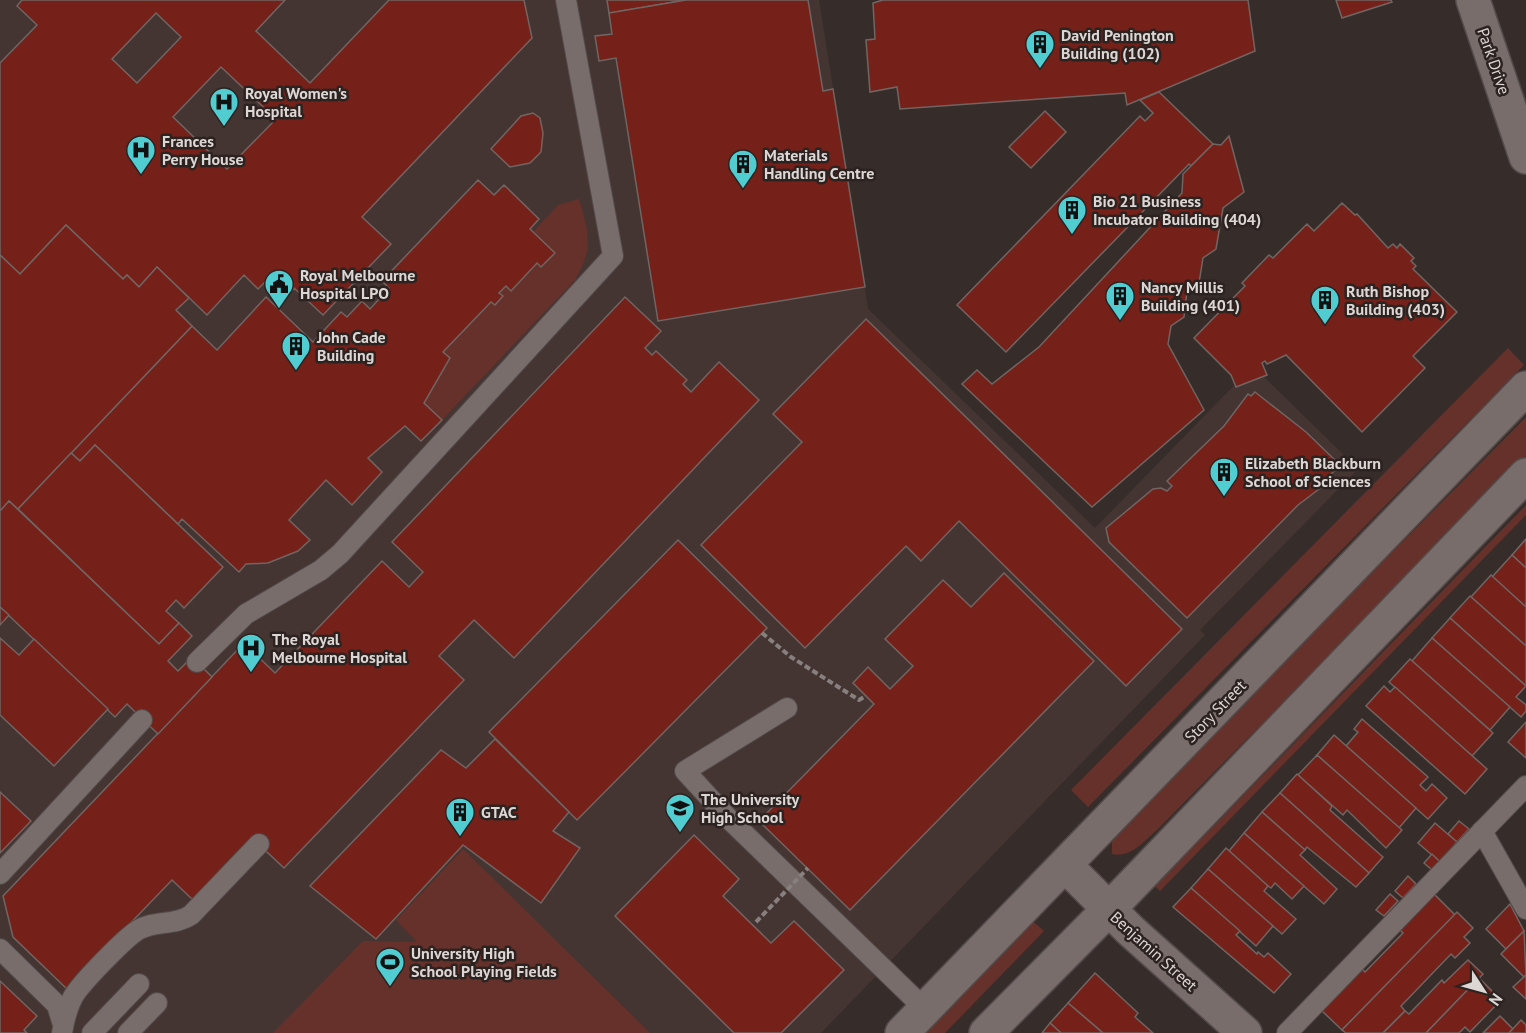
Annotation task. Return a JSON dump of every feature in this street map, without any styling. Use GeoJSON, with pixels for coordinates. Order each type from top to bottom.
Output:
{"type":"FeatureCollection","features":[{"type":"Feature","properties":{"kind":"street","name":"Park Drive"},"geometry":{"type":"LineString","coordinates":[[1473,0],[1526,157]]}},
{"type":"Feature","properties":{"kind":"street","name":"Story Street"},"geometry":{"type":"LineString","coordinates":[[902,1033],[1526,388]]}},
{"type":"Feature","properties":{"kind":"street"},"geometry":{"type":"LineString","coordinates":[[986,1033],[1108,910],[1526,476]]}},
{"type":"Feature","properties":{"kind":"street","name":"Benjamin Street"},"geometry":{"type":"LineString","coordinates":[[1066,866],[1108,910],[1245,1033]]}},
{"type":"Feature","properties":{"kind":"lane"},"geometry":{"type":"LineString","coordinates":[[197,662],[246,614],[321,570],[340,554],[614,256],[566,0]]}},
{"type":"Feature","properties":{"kind":"lane"},"geometry":{"type":"LineString","coordinates":[[787,708],[686,771],[728,818],[926,1010]]}},
{"type":"Feature","properties":{"kind":"lane"},"geometry":{"type":"LineString","coordinates":[[0,874],[142,720]]}},
{"type":"Feature","properties":{"kind":"lane"},"geometry":{"type":"LineString","coordinates":[[1287,1033],[1526,786]]}},
{"type":"Feature","properties":{"kind":"lane"},"geometry":{"type":"LineString","coordinates":[[1482,831],[1526,909]]}},
{"type":"Feature","properties":{"kind":"lane"},"geometry":{"type":"LineString","coordinates":[[63,1029],[70,1004],[79,989],[125,941],[138,930],[161,922],[183,921],[259,844]]}},
{"type":"Feature","properties":{"kind":"lane"},"geometry":{"type":"LineString","coordinates":[[0,949],[57,1005],[63,1029]]}},
{"type":"Feature","properties":{"kind":"lane"},"geometry":{"type":"LineString","coordinates":[[92,1033],[139,984]]}},
{"type":"Feature","properties":{"kind":"lane"},"geometry":{"type":"LineString","coordinates":[[128,1033],[157,1003]]}},
{"type":"Feature","properties":{"kind":"path"},"geometry":{"type":"LineString","coordinates":[[762,633],[791,657],[859,700],[866,696]]}},
{"type":"Feature","properties":{"kind":"path"},"geometry":{"type":"LineString","coordinates":[[756,922],[808,868]]}},
{"type":"Feature","properties":{"kind":"shaded area"},"geometry":{"type":"Polygon","coordinates":[[[0,0],[819,0],[868,309],[1095,528],[1253,366],[1358,469],[1200,630],[1205,635],[821,1033],[0,1033],[0,0]]]}},
{"type":"Feature","properties":{"kind":"shaded area"},"geometry":{"type":"Polygon","coordinates":[[[579,199],[588,240],[585,259],[575,280],[442,420],[424,403],[450,358],[443,352],[491,302],[495,305],[503,297],[499,293],[506,286],[511,291],[537,263],[542,267],[554,253],[533,232],[558,205],[579,199]]]}},
{"type":"Feature","properties":{"kind":"shaded area"},"geometry":{"type":"Polygon","coordinates":[[[1508,348],[1524,365],[1088,807],[1071,790],[1508,348]]]}},
{"type":"Feature","properties":{"kind":"shaded area"},"geometry":{"type":"Polygon","coordinates":[[[1526,417],[1526,456],[1157,830],[1131,851],[1119,855],[1112,854],[1112,842],[1139,808],[1526,417]]]}},
{"type":"Feature","properties":{"kind":"shaded area"},"geometry":{"type":"Polygon","coordinates":[[[1526,505],[1526,515],[1160,891],[1155,886],[1526,505]]]}},
{"type":"Feature","properties":{"kind":"shaded area"},"geometry":{"type":"Polygon","coordinates":[[[463,849],[650,1033],[273,1033],[363,941],[417,942],[396,920],[463,849]]]}},
{"type":"Feature","properties":{"kind":"shaded area"},"geometry":{"type":"Polygon","coordinates":[[[1029,918],[1044,931],[945,1033],[918,1033],[1029,918]]]}},
{"type":"Feature","properties":{"kind":"building","name":"Royal Women's Hospital"},"geometry":{"type":"Polygon","coordinates":[[[22,0],[285,0],[256,31],[310,83],[389,0],[524,0],[532,38],[362,217],[391,244],[323,315],[294,288],[289,293],[271,276],[258,289],[244,275],[207,315],[157,267],[139,287],[127,275],[123,279],[66,225],[20,274],[0,255],[0,63],[37,25],[17,6],[22,0]],[[156,13],[112,59],[137,83],[181,37],[156,13]],[[221,67],[173,117],[227,169],[276,119],[221,67]]]}},
{"type":"Feature","properties":{"kind":"building"},"geometry":{"type":"Polygon","coordinates":[[[607,0],[686,0],[609,13],[607,0]]]}},
{"type":"Feature","properties":{"kind":"building","name":"Materials Handling Centre"},"geometry":{"type":"Polygon","coordinates":[[[686,0],[808,0],[823,91],[833,89],[865,287],[658,321],[616,58],[599,61],[595,36],[612,34],[609,13],[686,0]]]}},
{"type":"Feature","properties":{"kind":"building","name":"David Penington Building (102)"},"geometry":{"type":"Polygon","coordinates":[[[883,0],[1248,0],[1255,51],[1127,105],[1125,93],[900,109],[897,87],[870,92],[866,40],[875,39],[873,3],[883,0]]]}},
{"type":"Feature","properties":{"kind":"building"},"geometry":{"type":"Polygon","coordinates":[[[1336,0],[1391,0],[1392,2],[1342,18],[1336,0]]]}},
{"type":"Feature","properties":{"kind":"building","name":"Bio 21 Business Incubator Building (404)"},"geometry":{"type":"Polygon","coordinates":[[[1159,92],[1213,144],[1191,166],[1189,164],[1006,352],[957,305],[1140,116],[1145,121],[1153,113],[1140,100],[1159,92]]]}},
{"type":"Feature","properties":{"kind":"building"},"geometry":{"type":"Polygon","coordinates":[[[1045,111],[1066,132],[1031,168],[1009,147],[1045,111]]]}},
{"type":"Feature","properties":{"kind":"building"},"geometry":{"type":"Polygon","coordinates":[[[533,113],[540,118],[543,133],[541,152],[530,163],[510,167],[491,149],[521,116],[533,113]]]}},
{"type":"Feature","properties":{"kind":"building","name":"Nancy Millis Building (401)"},"geometry":{"type":"Polygon","coordinates":[[[1229,136],[1244,192],[1223,208],[1216,249],[1203,258],[1199,283],[1187,291],[1184,317],[1171,326],[1168,344],[1204,410],[1092,507],[962,384],[977,370],[992,384],[1039,347],[1182,193],[1183,174],[1213,144],[1221,145],[1229,136]]]}},
{"type":"Feature","properties":{"kind":"building","name":"John Cade Building"},"geometry":{"type":"Polygon","coordinates":[[[478,180],[494,195],[504,185],[539,219],[530,229],[555,253],[541,267],[537,263],[511,291],[506,286],[499,293],[503,296],[495,305],[491,302],[443,352],[450,358],[424,403],[442,420],[421,441],[405,426],[368,458],[382,472],[352,505],[326,480],[289,520],[310,540],[298,551],[268,563],[246,564],[239,572],[182,519],[178,524],[95,445],[80,461],[71,453],[192,326],[217,350],[266,297],[313,342],[341,312],[347,317],[362,301],[370,309],[389,288],[382,281],[478,180]]]}},
{"type":"Feature","properties":{"kind":"building","name":"Ruth Bishop Building (403)"},"geometry":{"type":"Polygon","coordinates":[[[1342,203],[1355,215],[1357,214],[1388,248],[1393,244],[1397,248],[1400,244],[1414,258],[1411,261],[1416,266],[1413,269],[1457,312],[1413,356],[1425,368],[1362,432],[1286,355],[1267,364],[1265,361],[1262,363],[1267,375],[1236,387],[1231,375],[1194,338],[1245,286],[1242,283],[1269,255],[1273,258],[1307,224],[1314,231],[1342,203]]]}},
{"type":"Feature","properties":{"kind":"building"},"geometry":{"type":"Polygon","coordinates":[[[66,225],[123,279],[127,275],[139,287],[157,267],[189,298],[176,310],[192,326],[18,509],[9,501],[0,511],[0,255],[20,274],[66,225]]]}},
{"type":"Feature","properties":{"kind":"building"},"geometry":{"type":"Polygon","coordinates":[[[625,297],[661,331],[645,348],[652,355],[656,351],[687,380],[683,384],[691,392],[719,362],[759,400],[514,658],[474,620],[439,656],[464,680],[284,868],[252,838],[193,900],[172,880],[67,989],[13,937],[3,896],[244,643],[275,673],[382,561],[409,587],[423,572],[392,542],[625,297]]]}},
{"type":"Feature","properties":{"kind":"building"},"geometry":{"type":"Polygon","coordinates":[[[866,319],[1182,629],[1126,686],[959,521],[921,561],[906,546],[805,648],[701,545],[802,442],[773,414],[866,319]]]}},
{"type":"Feature","properties":{"kind":"building","name":"Elizabeth Blackburn School of Sciences"},"geometry":{"type":"Polygon","coordinates":[[[1255,392],[1306,432],[1341,466],[1327,477],[1331,480],[1298,505],[1187,618],[1109,542],[1106,528],[1153,489],[1161,488],[1167,491],[1172,486],[1167,481],[1224,426],[1248,394],[1251,396],[1255,392]]]}},
{"type":"Feature","properties":{"kind":"building"},"geometry":{"type":"Polygon","coordinates":[[[95,445],[223,567],[184,608],[176,600],[166,611],[179,623],[159,644],[18,509],[71,453],[80,461],[95,445]]]}},
{"type":"Feature","properties":{"kind":"building"},"geometry":{"type":"Polygon","coordinates":[[[9,501],[159,644],[179,623],[192,636],[168,661],[178,671],[192,657],[212,677],[158,734],[127,704],[115,717],[0,607],[0,511],[9,501]]]}},
{"type":"Feature","properties":{"kind":"building"},"geometry":{"type":"Polygon","coordinates":[[[1526,539],[1526,568],[1512,555],[1526,539]]]}},
{"type":"Feature","properties":{"kind":"building"},"geometry":{"type":"Polygon","coordinates":[[[678,540],[767,628],[577,820],[489,732],[678,540]]]}},
{"type":"Feature","properties":{"kind":"building"},"geometry":{"type":"Polygon","coordinates":[[[1512,555],[1526,568],[1526,607],[1492,577],[1512,555]]]}},
{"type":"Feature","properties":{"kind":"building"},"geometry":{"type":"Polygon","coordinates":[[[1004,573],[1094,661],[850,910],[759,821],[874,704],[853,683],[868,667],[890,689],[913,666],[885,639],[943,580],[971,607],[1004,573]]]}},
{"type":"Feature","properties":{"kind":"building"},"geometry":{"type":"Polygon","coordinates":[[[1491,575],[1526,607],[1526,646],[1471,597],[1491,575]]]}},
{"type":"Feature","properties":{"kind":"building"},"geometry":{"type":"Polygon","coordinates":[[[1470,596],[1526,646],[1526,686],[1450,618],[1470,596]]]}},
{"type":"Feature","properties":{"kind":"building"},"geometry":{"type":"Polygon","coordinates":[[[0,607],[9,615],[0,625],[0,607]]]}},
{"type":"Feature","properties":{"kind":"building"},"geometry":{"type":"Polygon","coordinates":[[[1450,618],[1526,686],[1516,697],[1526,705],[1526,711],[1521,717],[1432,638],[1450,618]]]}},
{"type":"Feature","properties":{"kind":"building"},"geometry":{"type":"Polygon","coordinates":[[[0,638],[19,655],[34,639],[108,709],[54,766],[0,715],[0,638]]]}},
{"type":"Feature","properties":{"kind":"building"},"geometry":{"type":"Polygon","coordinates":[[[1432,638],[1510,707],[1490,730],[1412,661],[1432,638]]]}},
{"type":"Feature","properties":{"kind":"building"},"geometry":{"type":"Polygon","coordinates":[[[1410,659],[1493,733],[1472,756],[1389,682],[1410,659]]]}},
{"type":"Feature","properties":{"kind":"building"},"geometry":{"type":"Polygon","coordinates":[[[1384,686],[1390,692],[1395,687],[1487,769],[1465,794],[1366,706],[1384,686]]]}},
{"type":"Feature","properties":{"kind":"building"},"geometry":{"type":"Polygon","coordinates":[[[1362,719],[1428,777],[1420,785],[1426,791],[1432,784],[1447,798],[1428,819],[1346,746],[1358,732],[1354,729],[1362,719]]]}},
{"type":"Feature","properties":{"kind":"building"},"geometry":{"type":"Polygon","coordinates":[[[1526,722],[1526,758],[1508,742],[1526,722]]]}},
{"type":"Feature","properties":{"kind":"building"},"geometry":{"type":"Polygon","coordinates":[[[1334,735],[1416,808],[1399,828],[1317,755],[1334,735]]]}},
{"type":"Feature","properties":{"kind":"building","name":"GTAC"},"geometry":{"type":"Polygon","coordinates":[[[495,739],[569,812],[553,831],[580,848],[541,903],[463,845],[376,939],[310,886],[441,750],[466,768],[495,739]]]}},
{"type":"Feature","properties":{"kind":"building"},"geometry":{"type":"Polygon","coordinates":[[[1317,755],[1402,830],[1386,848],[1347,810],[1343,815],[1298,775],[1317,755]]]}},
{"type":"Feature","properties":{"kind":"building"},"geometry":{"type":"Polygon","coordinates":[[[1297,774],[1332,806],[1330,810],[1383,857],[1369,873],[1280,793],[1297,774]]]}},
{"type":"Feature","properties":{"kind":"building"},"geometry":{"type":"Polygon","coordinates":[[[0,792],[31,821],[0,853],[0,792]]]}},
{"type":"Feature","properties":{"kind":"building"},"geometry":{"type":"Polygon","coordinates":[[[1280,793],[1369,873],[1356,887],[1307,847],[1305,850],[1262,812],[1280,793]]]}},
{"type":"Feature","properties":{"kind":"building"},"geometry":{"type":"Polygon","coordinates":[[[1262,812],[1305,850],[1300,855],[1337,889],[1324,904],[1244,833],[1262,812]]]}},
{"type":"Feature","properties":{"kind":"building"},"geometry":{"type":"Polygon","coordinates":[[[1459,821],[1469,829],[1457,842],[1448,834],[1459,821]]]}},
{"type":"Feature","properties":{"kind":"building"},"geometry":{"type":"Polygon","coordinates":[[[1435,823],[1457,842],[1440,862],[1418,843],[1435,823]]]}},
{"type":"Feature","properties":{"kind":"building"},"geometry":{"type":"Polygon","coordinates":[[[1244,833],[1304,886],[1292,899],[1275,883],[1271,888],[1268,886],[1229,851],[1244,833]]]}},
{"type":"Feature","properties":{"kind":"building"},"geometry":{"type":"Polygon","coordinates":[[[694,835],[739,879],[723,896],[771,943],[794,921],[844,970],[781,1033],[734,1033],[615,916],[694,835]]]}},
{"type":"Feature","properties":{"kind":"building"},"geometry":{"type":"Polygon","coordinates":[[[1226,848],[1268,886],[1264,891],[1296,919],[1282,934],[1208,869],[1226,848]]]}},
{"type":"Feature","properties":{"kind":"building"},"geometry":{"type":"Polygon","coordinates":[[[1432,854],[1440,862],[1432,870],[1424,863],[1432,854]]]}},
{"type":"Feature","properties":{"kind":"building"},"geometry":{"type":"Polygon","coordinates":[[[1208,869],[1273,926],[1256,946],[1191,888],[1208,869]]]}},
{"type":"Feature","properties":{"kind":"building"},"geometry":{"type":"Polygon","coordinates":[[[1408,876],[1416,884],[1403,898],[1395,891],[1408,876]]]}},
{"type":"Feature","properties":{"kind":"building"},"geometry":{"type":"Polygon","coordinates":[[[1191,888],[1240,931],[1236,935],[1257,954],[1258,952],[1264,957],[1268,953],[1291,974],[1274,993],[1173,907],[1191,888]]]}},
{"type":"Feature","properties":{"kind":"building"},"geometry":{"type":"Polygon","coordinates":[[[1390,894],[1398,901],[1384,916],[1376,910],[1390,894]]]}},
{"type":"Feature","properties":{"kind":"building"},"geometry":{"type":"Polygon","coordinates":[[[1434,894],[1455,915],[1342,1030],[1321,1010],[1362,969],[1365,972],[1403,933],[1400,930],[1434,894]]]}},
{"type":"Feature","properties":{"kind":"building"},"geometry":{"type":"Polygon","coordinates":[[[1510,904],[1524,931],[1506,949],[1486,929],[1510,904]]]}},
{"type":"Feature","properties":{"kind":"building"},"geometry":{"type":"Polygon","coordinates":[[[1457,912],[1473,928],[1464,937],[1470,943],[1455,958],[1451,954],[1401,1006],[1405,1011],[1383,1033],[1346,1033],[1342,1030],[1457,912]]]}},
{"type":"Feature","properties":{"kind":"building"},"geometry":{"type":"Polygon","coordinates":[[[1524,931],[1526,975],[1524,977],[1501,954],[1524,931]]]}},
{"type":"Feature","properties":{"kind":"building"},"geometry":{"type":"Polygon","coordinates":[[[1468,960],[1483,974],[1426,1033],[1383,1033],[1405,1011],[1409,1014],[1442,980],[1444,983],[1468,960]]]}},
{"type":"Feature","properties":{"kind":"building"},"geometry":{"type":"Polygon","coordinates":[[[1095,973],[1138,1013],[1135,1017],[1153,1033],[1103,1033],[1068,1003],[1095,973]]]}},
{"type":"Feature","properties":{"kind":"building"},"geometry":{"type":"Polygon","coordinates":[[[1526,975],[1526,999],[1513,987],[1526,975]]]}},
{"type":"Feature","properties":{"kind":"building"},"geometry":{"type":"Polygon","coordinates":[[[1479,978],[1501,1000],[1470,1032],[1465,1027],[1459,1033],[1426,1033],[1479,978]]]}},
{"type":"Feature","properties":{"kind":"building"},"geometry":{"type":"Polygon","coordinates":[[[0,981],[37,1016],[24,1030],[27,1033],[0,1033],[0,981]]]}},
{"type":"Feature","properties":{"kind":"building"},"geometry":{"type":"Polygon","coordinates":[[[1068,1003],[1103,1033],[1061,1033],[1050,1023],[1068,1003]]]}},
{"type":"Feature","properties":{"kind":"building"},"geometry":{"type":"Polygon","coordinates":[[[1500,1016],[1513,1029],[1509,1033],[1483,1033],[1500,1016]]]}},
{"type":"Feature","properties":{"kind":"building"},"geometry":{"type":"Polygon","coordinates":[[[1521,1020],[1526,1025],[1526,1033],[1509,1033],[1521,1020]]]}},
{"type":"Feature","properties":{"kind":"building"},"geometry":{"type":"Polygon","coordinates":[[[1050,1023],[1061,1033],[1042,1033],[1050,1023]]]}},
{"type":"Feature","properties":{"kind":"place","name":"David Penington Building (102)"},"geometry":{"type":"Point","coordinates":[1040,70]}},
{"type":"Feature","properties":{"kind":"place","name":"Royal Women's Hospital"},"geometry":{"type":"Point","coordinates":[224,128]}},
{"type":"Feature","properties":{"kind":"place","name":"Frances Perry House"},"geometry":{"type":"Point","coordinates":[141,176]}},
{"type":"Feature","properties":{"kind":"place","name":"Materials Handling Centre"},"geometry":{"type":"Point","coordinates":[743,190]}},
{"type":"Feature","properties":{"kind":"place","name":"Bio 21 Business Incubator Building (404)"},"geometry":{"type":"Point","coordinates":[1072,236]}},
{"type":"Feature","properties":{"kind":"place","name":"Royal Melbourne Hospital LPO"},"geometry":{"type":"Point","coordinates":[279,310]}},
{"type":"Feature","properties":{"kind":"place","name":"Nancy Millis Building (401)"},"geometry":{"type":"Point","coordinates":[1120,322]}},
{"type":"Feature","properties":{"kind":"place","name":"Ruth Bishop Building (403)"},"geometry":{"type":"Point","coordinates":[1325,326]}},
{"type":"Feature","properties":{"kind":"place","name":"John Cade Building"},"geometry":{"type":"Point","coordinates":[296,372]}},
{"type":"Feature","properties":{"kind":"place","name":"Elizabeth Blackburn School of Sciences"},"geometry":{"type":"Point","coordinates":[1224,498]}},
{"type":"Feature","properties":{"kind":"place","name":"The Royal Melbourne Hospital"},"geometry":{"type":"Point","coordinates":[251,674]}},
{"type":"Feature","properties":{"kind":"place","name":"The University High School"},"geometry":{"type":"Point","coordinates":[680,834]}},
{"type":"Feature","properties":{"kind":"place","name":"GTAC"},"geometry":{"type":"Point","coordinates":[460,838]}},
{"type":"Feature","properties":{"kind":"place","name":"University High School Playing Fields"},"geometry":{"type":"Point","coordinates":[390,988]}}]}
